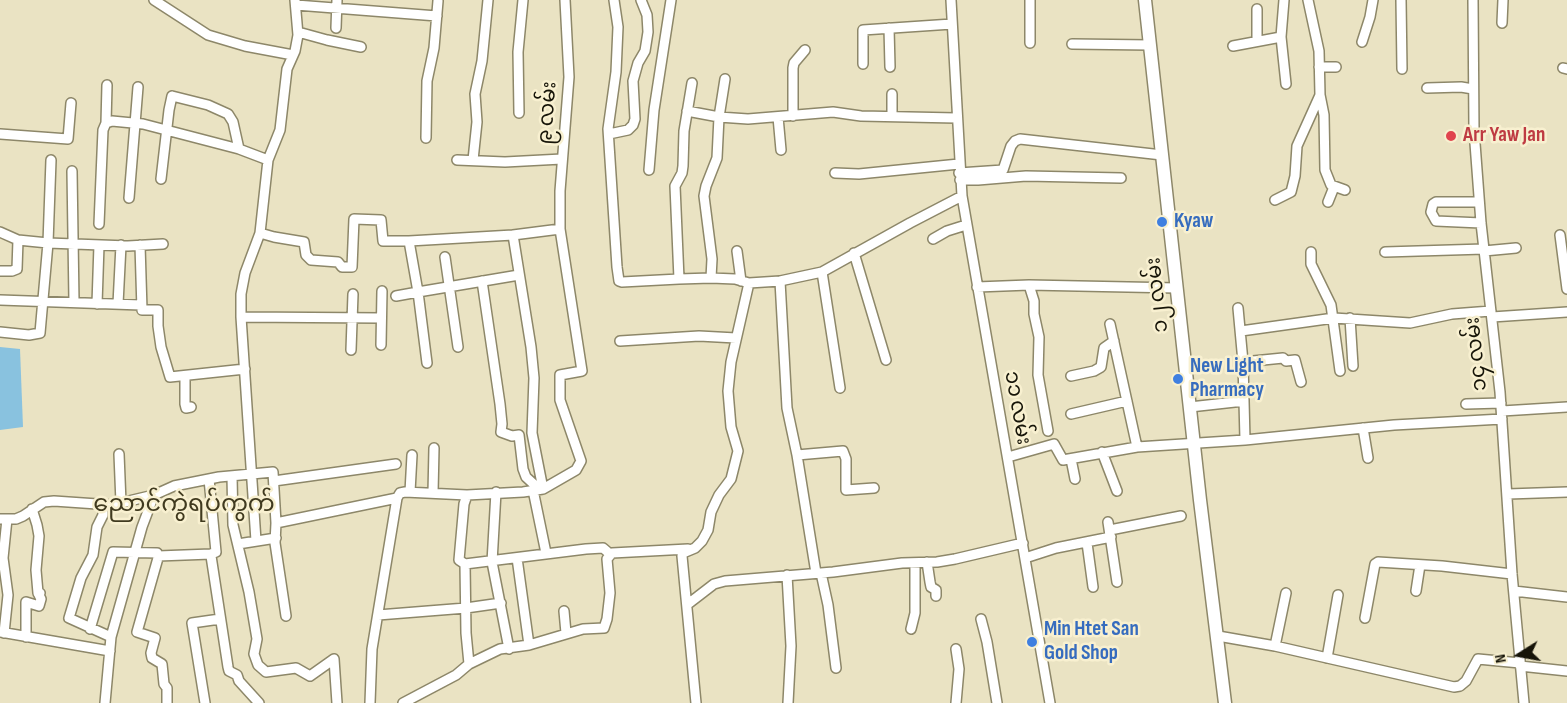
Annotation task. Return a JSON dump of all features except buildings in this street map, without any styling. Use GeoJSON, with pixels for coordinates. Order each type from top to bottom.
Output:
{"type":"FeatureCollection","features":[{"type":"Feature","properties":{"kind":"main road","name":"၁၂ လမ်း"},"geometry":{"type":"LineString","coordinates":[[1145,0],[1225,703]]}},
{"type":"Feature","properties":{"kind":"street"},"geometry":{"type":"LineString","coordinates":[[154,0],[208,35],[245,46],[293,56]]}},
{"type":"Feature","properties":{"kind":"street"},"geometry":{"type":"LineString","coordinates":[[473,160],[477,122],[475,94],[482,61],[488,0]]}},
{"type":"Feature","properties":{"kind":"street"},"geometry":{"type":"LineString","coordinates":[[519,113],[518,52],[523,0]]}},
{"type":"Feature","properties":{"kind":"street","name":"၉ လမ်း"},"geometry":{"type":"LineString","coordinates":[[538,489],[576,470],[581,461],[560,400],[560,375],[582,371],[560,229],[562,159],[569,78],[565,0]]}},
{"type":"Feature","properties":{"kind":"street"},"geometry":{"type":"LineString","coordinates":[[614,0],[617,14],[616,72],[609,134],[614,237],[619,281],[711,278],[745,282],[780,281],[822,272],[962,196]]}},
{"type":"Feature","properties":{"kind":"street"},"geometry":{"type":"LineString","coordinates":[[609,134],[628,130],[635,119],[633,81],[638,63],[645,51],[648,32],[647,15],[641,0]]}},
{"type":"Feature","properties":{"kind":"street"},"geometry":{"type":"LineString","coordinates":[[649,170],[654,110],[671,0]]}},
{"type":"Feature","properties":{"kind":"street","name":"၁၁ လမ်း"},"geometry":{"type":"LineString","coordinates":[[951,0],[959,172],[966,225],[1050,703]]}},
{"type":"Feature","properties":{"kind":"street"},"geometry":{"type":"LineString","coordinates":[[1030,0],[1030,43]]}},
{"type":"Feature","properties":{"kind":"street"},"geometry":{"type":"LineString","coordinates":[[1284,0],[1281,37],[1286,84]]}},
{"type":"Feature","properties":{"kind":"street"},"geometry":{"type":"LineString","coordinates":[[1308,0],[1317,37],[1320,95],[1324,115],[1325,170],[1327,179],[1334,187],[1345,190]]}},
{"type":"Feature","properties":{"kind":"street"},"geometry":{"type":"LineString","coordinates":[[1362,42],[1373,0]]}},
{"type":"Feature","properties":{"kind":"street"},"geometry":{"type":"LineString","coordinates":[[1401,0],[1402,69]]}},
{"type":"Feature","properties":{"kind":"street","name":"၁၄ လမ်း"},"geometry":{"type":"LineString","coordinates":[[1473,0],[1473,89],[1479,202],[1502,411],[1512,574],[1524,703]]}},
{"type":"Feature","properties":{"kind":"street"},"geometry":{"type":"LineString","coordinates":[[1502,23],[1503,0]]}},
{"type":"Feature","properties":{"kind":"street"},"geometry":{"type":"LineString","coordinates":[[426,138],[427,81],[434,48],[438,1]]}},
{"type":"Feature","properties":{"kind":"street"},"geometry":{"type":"LineString","coordinates":[[256,541],[241,294],[245,273],[260,233],[267,160],[280,130],[287,69],[293,56],[298,32],[296,3],[337,4],[437,16]]}},
{"type":"Feature","properties":{"kind":"street"},"geometry":{"type":"LineString","coordinates":[[336,28],[337,4]]}},
{"type":"Feature","properties":{"kind":"street"},"geometry":{"type":"LineString","coordinates":[[1257,9],[1257,40]]}},
{"type":"Feature","properties":{"kind":"street"},"geometry":{"type":"LineString","coordinates":[[863,64],[863,30],[952,24]]}},
{"type":"Feature","properties":{"kind":"street"},"geometry":{"type":"LineString","coordinates":[[890,28],[890,67]]}},
{"type":"Feature","properties":{"kind":"street"},"geometry":{"type":"LineString","coordinates":[[298,32],[361,47]]}},
{"type":"Feature","properties":{"kind":"street"},"geometry":{"type":"LineString","coordinates":[[1233,46],[1281,37]]}},
{"type":"Feature","properties":{"kind":"street"},"geometry":{"type":"LineString","coordinates":[[1072,45],[1150,45]]}},
{"type":"Feature","properties":{"kind":"street"},"geometry":{"type":"LineString","coordinates":[[793,116],[793,68],[794,63],[805,50]]}},
{"type":"Feature","properties":{"kind":"street"},"geometry":{"type":"LineString","coordinates":[[1319,67],[1336,67]]}},
{"type":"Feature","properties":{"kind":"street"},"geometry":{"type":"LineString","coordinates":[[711,278],[712,259],[704,196],[717,158],[719,117],[725,80]]}},
{"type":"Feature","properties":{"kind":"street"},"geometry":{"type":"LineString","coordinates":[[679,279],[675,186],[682,173],[684,131],[692,83]]}},
{"type":"Feature","properties":{"kind":"street"},"geometry":{"type":"LineString","coordinates":[[99,224],[107,85]]}},
{"type":"Feature","properties":{"kind":"street"},"geometry":{"type":"LineString","coordinates":[[129,198],[138,87]]}},
{"type":"Feature","properties":{"kind":"street"},"geometry":{"type":"LineString","coordinates":[[1427,88],[1473,89]]}},
{"type":"Feature","properties":{"kind":"street"},"geometry":{"type":"LineString","coordinates":[[892,94],[892,116]]}},
{"type":"Feature","properties":{"kind":"street"},"geometry":{"type":"LineString","coordinates":[[1275,200],[1291,192],[1295,177],[1297,146],[1320,95]]}},
{"type":"Feature","properties":{"kind":"street"},"geometry":{"type":"LineString","coordinates":[[161,179],[172,96],[228,114],[236,130],[239,149]]}},
{"type":"Feature","properties":{"kind":"street"},"geometry":{"type":"LineString","coordinates":[[0,134],[68,139],[71,104]]}},
{"type":"Feature","properties":{"kind":"street"},"geometry":{"type":"LineString","coordinates":[[687,111],[748,119],[833,112],[861,116],[956,118]]}},
{"type":"Feature","properties":{"kind":"street"},"geometry":{"type":"LineString","coordinates":[[777,117],[781,150]]}},
{"type":"Feature","properties":{"kind":"street"},"geometry":{"type":"LineString","coordinates":[[106,123],[112,121],[135,123],[166,130],[239,149],[267,160]]}},
{"type":"Feature","properties":{"kind":"street"},"geometry":{"type":"LineString","coordinates":[[1005,173],[1011,146],[1020,139],[1162,155]]}},
{"type":"Feature","properties":{"kind":"street"},"geometry":{"type":"LineString","coordinates":[[457,160],[505,162],[562,159]]}},
{"type":"Feature","properties":{"kind":"street"},"geometry":{"type":"LineString","coordinates":[[0,332],[29,335],[40,333],[48,243],[51,160]]}},
{"type":"Feature","properties":{"kind":"street"},"geometry":{"type":"LineString","coordinates":[[72,171],[74,302]]}},
{"type":"Feature","properties":{"kind":"street"},"geometry":{"type":"LineString","coordinates":[[835,173],[959,172],[978,180],[1005,173],[1121,178]]}},
{"type":"Feature","properties":{"kind":"street"},"geometry":{"type":"LineString","coordinates":[[1328,202],[1334,187]]}},
{"type":"Feature","properties":{"kind":"street"},"geometry":{"type":"LineString","coordinates":[[1479,202],[1436,202],[1431,212],[1436,221],[1481,222]]}},
{"type":"Feature","properties":{"kind":"street"},"geometry":{"type":"LineString","coordinates":[[260,233],[302,240],[306,244],[306,255],[309,259],[338,261],[342,267],[352,267],[354,219],[381,220],[383,241],[513,235],[560,229]]}},
{"type":"Feature","properties":{"kind":"street"},"geometry":{"type":"LineString","coordinates":[[933,239],[947,231],[966,225]]}},
{"type":"Feature","properties":{"kind":"street"},"geometry":{"type":"LineString","coordinates":[[0,232],[18,240],[48,243],[163,244]]}},
{"type":"Feature","properties":{"kind":"street"},"geometry":{"type":"LineString","coordinates":[[513,235],[531,346],[534,378],[532,434],[546,553]]}},
{"type":"Feature","properties":{"kind":"street"},"geometry":{"type":"LineString","coordinates":[[1560,235],[1567,289]]}},
{"type":"Feature","properties":{"kind":"street"},"geometry":{"type":"LineString","coordinates":[[0,271],[17,269],[18,240]]}},
{"type":"Feature","properties":{"kind":"street"},"geometry":{"type":"LineString","coordinates":[[409,241],[427,363]]}},
{"type":"Feature","properties":{"kind":"street"},"geometry":{"type":"LineString","coordinates":[[97,304],[99,245]]}},
{"type":"Feature","properties":{"kind":"street"},"geometry":{"type":"LineString","coordinates":[[118,304],[121,245]]}},
{"type":"Feature","properties":{"kind":"street"},"geometry":{"type":"LineString","coordinates":[[140,245],[142,310],[158,310],[161,346],[170,377],[245,369]]}},
{"type":"Feature","properties":{"kind":"street"},"geometry":{"type":"LineString","coordinates":[[1385,252],[1516,248]]}},
{"type":"Feature","properties":{"kind":"street"},"geometry":{"type":"LineString","coordinates":[[467,495],[464,504],[459,560],[465,564],[603,548],[610,554],[688,551],[702,541],[708,530],[711,512],[719,495],[731,479],[738,451],[731,426],[728,391],[745,282],[737,251]]}},
{"type":"Feature","properties":{"kind":"street"},"geometry":{"type":"LineString","coordinates":[[1311,252],[1311,264],[1327,296],[1334,318],[1340,371]]}},
{"type":"Feature","properties":{"kind":"street"},"geometry":{"type":"LineString","coordinates":[[854,253],[886,360]]}},
{"type":"Feature","properties":{"kind":"street"},"geometry":{"type":"LineString","coordinates":[[445,257],[458,347]]}},
{"type":"Feature","properties":{"kind":"street"},"geometry":{"type":"LineString","coordinates":[[822,272],[840,388]]}},
{"type":"Feature","properties":{"kind":"street"},"geometry":{"type":"LineString","coordinates":[[396,296],[519,275]]}},
{"type":"Feature","properties":{"kind":"street"},"geometry":{"type":"LineString","coordinates":[[482,281],[500,404],[501,432],[512,436],[519,435],[526,477],[538,489]]}},
{"type":"Feature","properties":{"kind":"street"},"geometry":{"type":"LineString","coordinates":[[780,281],[784,387],[787,408],[818,573],[828,605],[836,668]]}},
{"type":"Feature","properties":{"kind":"street"},"geometry":{"type":"LineString","coordinates":[[1029,285],[1034,301],[1039,337],[1038,375],[1048,431]]}},
{"type":"Feature","properties":{"kind":"street"},"geometry":{"type":"LineString","coordinates":[[977,287],[1029,285],[1177,288]]}},
{"type":"Feature","properties":{"kind":"street"},"geometry":{"type":"LineString","coordinates":[[381,345],[382,291]]}},
{"type":"Feature","properties":{"kind":"street"},"geometry":{"type":"LineString","coordinates":[[351,350],[353,294]]}},
{"type":"Feature","properties":{"kind":"street"},"geometry":{"type":"LineString","coordinates":[[0,300],[141,305]]}},
{"type":"Feature","properties":{"kind":"street"},"geometry":{"type":"LineString","coordinates":[[1238,308],[1243,362],[1245,440]]}},
{"type":"Feature","properties":{"kind":"street"},"geometry":{"type":"LineString","coordinates":[[1241,331],[1334,318],[1410,323],[1452,314],[1567,312]]}},
{"type":"Feature","properties":{"kind":"street"},"geometry":{"type":"LineString","coordinates":[[241,317],[381,318]]}},
{"type":"Feature","properties":{"kind":"street"},"geometry":{"type":"LineString","coordinates":[[1350,318],[1353,366]]}},
{"type":"Feature","properties":{"kind":"street"},"geometry":{"type":"LineString","coordinates":[[1110,324],[1137,447]]}},
{"type":"Feature","properties":{"kind":"street"},"geometry":{"type":"LineString","coordinates":[[620,341],[699,336],[736,338]]}},
{"type":"Feature","properties":{"kind":"street"},"geometry":{"type":"LineString","coordinates":[[1071,376],[1094,371],[1101,367],[1104,348],[1114,340]]}},
{"type":"Feature","properties":{"kind":"street"},"geometry":{"type":"LineString","coordinates":[[1243,362],[1283,358],[1286,361],[1295,360],[1301,382]]}},
{"type":"Feature","properties":{"kind":"street"},"geometry":{"type":"LineString","coordinates":[[184,376],[185,404],[186,408],[190,407]]}},
{"type":"Feature","properties":{"kind":"street"},"geometry":{"type":"LineString","coordinates":[[1071,414],[1127,401]]}},
{"type":"Feature","properties":{"kind":"street"},"geometry":{"type":"LineString","coordinates":[[1190,407],[1244,401]]}},
{"type":"Feature","properties":{"kind":"street"},"geometry":{"type":"LineString","coordinates":[[1466,404],[1502,411]]}},
{"type":"Feature","properties":{"kind":"street"},"geometry":{"type":"LineString","coordinates":[[1008,457],[1054,444],[1061,459],[1071,459],[1137,447],[1245,440],[1502,411],[1567,406]]}},
{"type":"Feature","properties":{"kind":"street"},"geometry":{"type":"LineString","coordinates":[[1364,428],[1368,458]]}},
{"type":"Feature","properties":{"kind":"street"},"geometry":{"type":"LineString","coordinates":[[433,494],[434,448]]}},
{"type":"Feature","properties":{"kind":"street"},"geometry":{"type":"LineString","coordinates":[[797,455],[843,451],[846,459],[846,490],[874,488]]}},
{"type":"Feature","properties":{"kind":"street"},"geometry":{"type":"LineString","coordinates":[[1102,452],[1117,491]]}},
{"type":"Feature","properties":{"kind":"street"},"geometry":{"type":"LineString","coordinates":[[119,454],[121,503]]}},
{"type":"Feature","properties":{"kind":"street"},"geometry":{"type":"LineString","coordinates":[[410,492],[412,454]]}},
{"type":"Feature","properties":{"kind":"street"},"geometry":{"type":"LineString","coordinates":[[1071,459],[1075,479]]}},
{"type":"Feature","properties":{"kind":"street"},"geometry":{"type":"LineString","coordinates":[[274,481],[396,464]]}},
{"type":"Feature","properties":{"kind":"street"},"geometry":{"type":"LineString","coordinates":[[110,651],[2,632],[8,595],[3,558],[4,519],[23,516],[44,502],[121,503],[154,495],[174,486],[209,479],[273,472],[275,543],[286,616]]}},
{"type":"Feature","properties":{"kind":"street"},"geometry":{"type":"LineString","coordinates":[[232,476],[233,525],[249,591],[257,644],[254,654],[258,665],[266,672],[296,668],[310,676],[334,659],[337,703]]}},
{"type":"Feature","properties":{"kind":"street"},"geometry":{"type":"LineString","coordinates":[[90,629],[111,554],[118,551],[135,551],[154,552],[158,556],[216,552],[209,479]]}},
{"type":"Feature","properties":{"kind":"street"},"geometry":{"type":"LineString","coordinates":[[370,703],[372,649],[397,498],[400,493],[467,495],[538,489]]}},
{"type":"Feature","properties":{"kind":"street"},"geometry":{"type":"LineString","coordinates":[[496,492],[492,562],[509,649]]}},
{"type":"Feature","properties":{"kind":"street"},"geometry":{"type":"LineString","coordinates":[[1508,494],[1567,492]]}},
{"type":"Feature","properties":{"kind":"street"},"geometry":{"type":"LineString","coordinates":[[105,703],[111,637],[141,527],[154,495]]}},
{"type":"Feature","properties":{"kind":"street"},"geometry":{"type":"LineString","coordinates":[[276,523],[397,498]]}},
{"type":"Feature","properties":{"kind":"street"},"geometry":{"type":"LineString","coordinates":[[103,503],[103,515],[98,527],[93,555],[81,578],[75,603],[69,615],[71,620],[111,637]]}},
{"type":"Feature","properties":{"kind":"street"},"geometry":{"type":"LineString","coordinates":[[26,637],[26,602],[39,606],[41,599],[40,592],[38,593],[36,570],[39,537],[32,509]]}},
{"type":"Feature","properties":{"kind":"street"},"geometry":{"type":"LineString","coordinates":[[1025,558],[1056,548],[1087,543],[1110,530],[1181,516]]}},
{"type":"Feature","properties":{"kind":"street"},"geometry":{"type":"LineString","coordinates":[[1110,530],[1117,582]]}},
{"type":"Feature","properties":{"kind":"street"},"geometry":{"type":"LineString","coordinates":[[238,544],[276,538]]}},
{"type":"Feature","properties":{"kind":"street"},"geometry":{"type":"LineString","coordinates":[[688,604],[714,584],[725,580],[955,559],[1023,543]]}},
{"type":"Feature","properties":{"kind":"street"},"geometry":{"type":"LineString","coordinates":[[1087,543],[1093,587]]}},
{"type":"Feature","properties":{"kind":"street"},"geometry":{"type":"LineString","coordinates":[[688,551],[688,604],[696,703]]}},
{"type":"Feature","properties":{"kind":"street"},"geometry":{"type":"LineString","coordinates":[[211,554],[229,671],[237,675],[239,681],[260,703]]}},
{"type":"Feature","properties":{"kind":"street"},"geometry":{"type":"LineString","coordinates":[[403,703],[456,675],[469,664],[500,649],[529,645],[566,633],[596,627],[601,629],[606,624],[610,593],[607,559],[610,554]]}},
{"type":"Feature","properties":{"kind":"street"},"geometry":{"type":"LineString","coordinates":[[158,556],[137,632],[155,638],[151,653],[152,658],[162,664],[167,688],[167,703]]}},
{"type":"Feature","properties":{"kind":"street"},"geometry":{"type":"LineString","coordinates":[[517,558],[529,645]]}},
{"type":"Feature","properties":{"kind":"street"},"geometry":{"type":"LineString","coordinates":[[1365,618],[1375,564],[1383,561],[1512,574]]}},
{"type":"Feature","properties":{"kind":"street"},"geometry":{"type":"LineString","coordinates":[[927,562],[931,587],[936,590],[936,596]]}},
{"type":"Feature","properties":{"kind":"street"},"geometry":{"type":"LineString","coordinates":[[911,629],[915,613],[915,563]]}},
{"type":"Feature","properties":{"kind":"street"},"geometry":{"type":"LineString","coordinates":[[465,564],[469,664]]}},
{"type":"Feature","properties":{"kind":"street"},"geometry":{"type":"LineString","coordinates":[[1416,591],[1420,565]]}},
{"type":"Feature","properties":{"kind":"street"},"geometry":{"type":"LineString","coordinates":[[787,575],[791,646],[788,703]]}},
{"type":"Feature","properties":{"kind":"street"},"geometry":{"type":"LineString","coordinates":[[1514,591],[1567,597]]}},
{"type":"Feature","properties":{"kind":"street"},"geometry":{"type":"LineString","coordinates":[[1275,646],[1286,593]]}},
{"type":"Feature","properties":{"kind":"street"},"geometry":{"type":"LineString","coordinates":[[1327,658],[1338,595]]}},
{"type":"Feature","properties":{"kind":"street"},"geometry":{"type":"LineString","coordinates":[[378,615],[501,603]]}},
{"type":"Feature","properties":{"kind":"street"},"geometry":{"type":"LineString","coordinates":[[564,611],[566,633]]}},
{"type":"Feature","properties":{"kind":"street"},"geometry":{"type":"LineString","coordinates":[[205,703],[192,623],[220,619]]}},
{"type":"Feature","properties":{"kind":"street"},"geometry":{"type":"LineString","coordinates":[[981,619],[997,703]]}},
{"type":"Feature","properties":{"kind":"street"},"geometry":{"type":"LineString","coordinates":[[1218,636],[1275,646],[1454,687],[1466,681],[1478,659],[1567,672]]}},
{"type":"Feature","properties":{"kind":"street"},"geometry":{"type":"LineString","coordinates":[[956,649],[959,663],[956,703]]}},
{"type":"Feature","properties":{"kind":"water"},"geometry":{"type":"Polygon","coordinates":[[[0,347],[20,349],[23,427],[0,430],[0,347]]]}},
{"type":"Feature","properties":{"kind":"place","name":"Arr Yaw Jan"},"geometry":{"type":"Point","coordinates":[1451,136]}},
{"type":"Feature","properties":{"kind":"place","name":"Kyaw"},"geometry":{"type":"Point","coordinates":[1162,222]}},
{"type":"Feature","properties":{"kind":"place","name":"New Light Pharmacy"},"geometry":{"type":"Point","coordinates":[1178,379]}},
{"type":"Feature","properties":{"kind":"place","name":"Min Htet San Gold Shop"},"geometry":{"type":"Point","coordinates":[1032,642]}},
{"type":"Feature","properties":{"kind":"district","name":"ညောင်ကွဲရပ်ကွက်"},"geometry":{"type":"Point","coordinates":[184,505]}}]}
